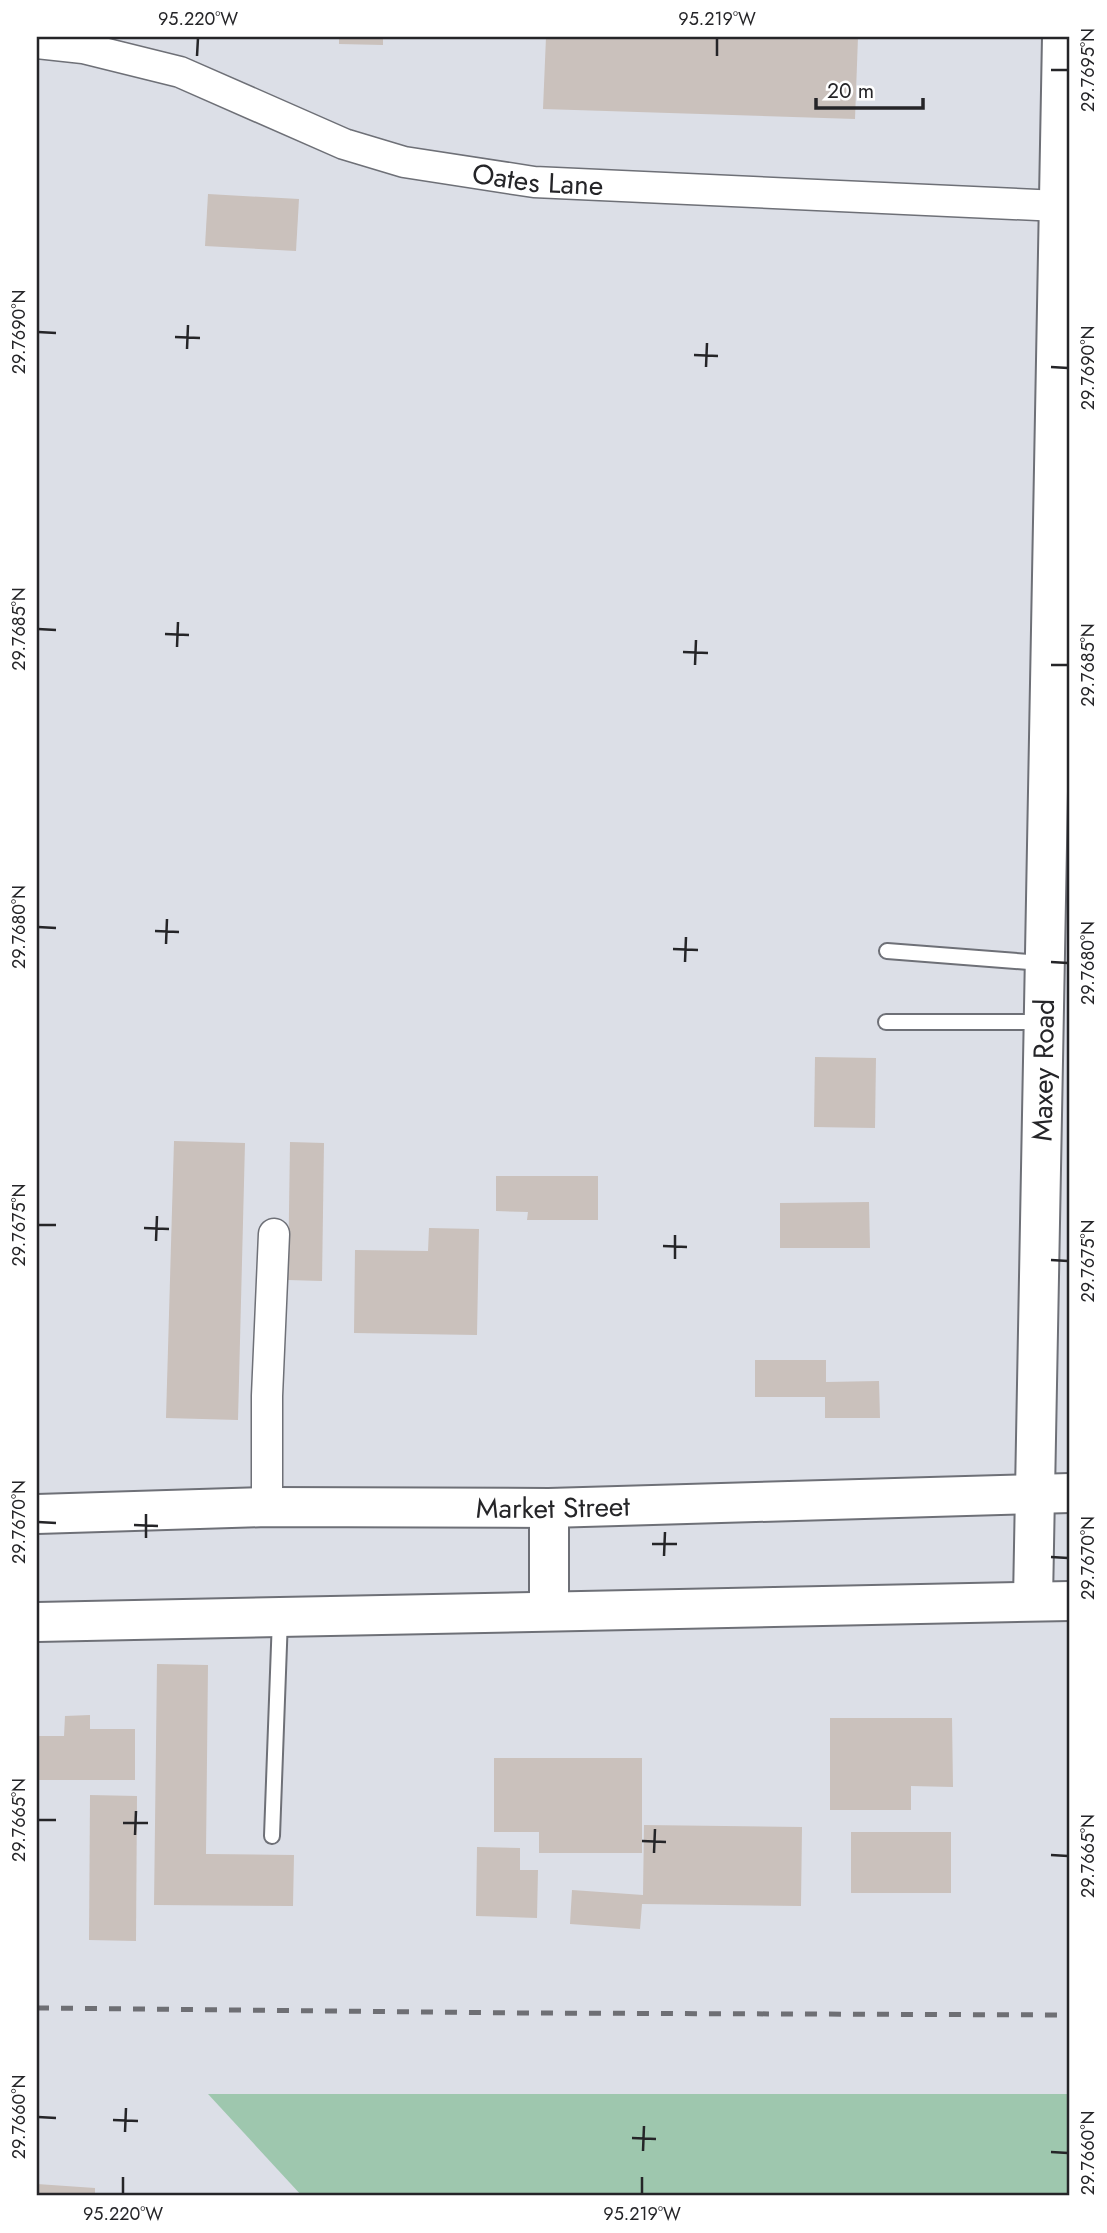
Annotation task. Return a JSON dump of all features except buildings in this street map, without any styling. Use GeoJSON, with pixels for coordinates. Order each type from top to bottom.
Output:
{"type":"FeatureCollection","features":[{"type":"Feature","properties":{"kind":"main road","name":"Maxey Road"},"geometry":{"type":"LineString","coordinates":[[1033,1600],[1053,1493],[1044,1022],[1062,460],[1064,250],[1059,206],[1062,37]]}},
{"type":"Feature","properties":{"kind":"main road","name":"Market Street"},"geometry":{"type":"LineString","coordinates":[[37,1514],[267,1507],[548,1508],[1053,1493]]}},
{"type":"Feature","properties":{"kind":"main road"},"geometry":{"type":"LineString","coordinates":[[548,1508],[549,1611]]}},
{"type":"Feature","properties":{"kind":"main road"},"geometry":{"type":"LineString","coordinates":[[37,1622],[1070,1601]]}},
{"type":"Feature","properties":{"kind":"street","name":"Oates Lane"},"geometry":{"type":"LineString","coordinates":[[37,43],[83,48],[180,72],[344,144],[404,162],[534,182],[1059,206]]}},
{"type":"Feature","properties":{"kind":"street"},"geometry":{"type":"LineString","coordinates":[[267,1507],[267,1396],[274,1234]]}},
{"type":"Feature","properties":{"kind":"lane"},"geometry":{"type":"LineString","coordinates":[[887,951],[1045,963]]}},
{"type":"Feature","properties":{"kind":"lane"},"geometry":{"type":"LineString","coordinates":[[886,1022],[1044,1022]]}},
{"type":"Feature","properties":{"kind":"lane"},"geometry":{"type":"LineString","coordinates":[[272,1836],[280,1617]]}},
{"type":"Feature","properties":{"kind":"green space"},"geometry":{"type":"Polygon","coordinates":[[[208,2094],[1070,2094],[1070,2196],[302,2196],[208,2094]]]}},
{"type":"Feature","properties":{"kind":"railway"},"geometry":{"type":"LineString","coordinates":[[37,2008],[1070,2015]]}}]}
